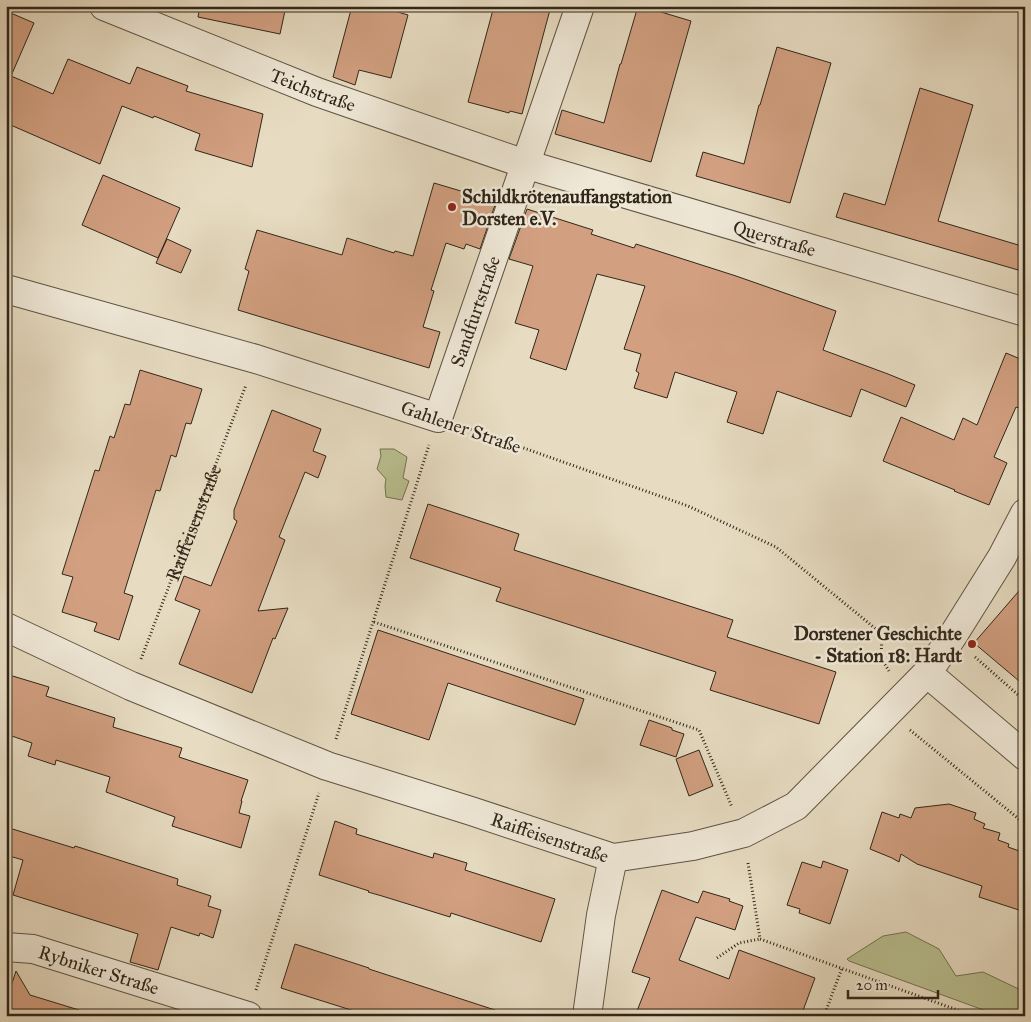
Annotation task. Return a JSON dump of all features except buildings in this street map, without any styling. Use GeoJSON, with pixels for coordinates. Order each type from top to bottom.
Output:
{"type":"FeatureCollection","features":[{"type":"Feature","properties":{"kind":"street","name":"Teichstraße"},"geometry":{"type":"LineString","coordinates":[[104,6],[317,92],[525,164]]}},
{"type":"Feature","properties":{"kind":"street","name":"Sandfurtstraße"},"geometry":{"type":"LineString","coordinates":[[438,418],[580,6]]}},
{"type":"Feature","properties":{"kind":"street","name":"Querstraße"},"geometry":{"type":"LineString","coordinates":[[525,164],[1025,312]]}},
{"type":"Feature","properties":{"kind":"street","name":"Gahlener Straße"},"geometry":{"type":"LineString","coordinates":[[6,289],[256,359],[438,418]]}},
{"type":"Feature","properties":{"kind":"street","name":"Raiffeisenstraße"},"geometry":{"type":"LineString","coordinates":[[6,627],[130,686],[327,766],[613,858],[693,846],[744,833],[796,806],[927,672],[952,637],[1002,557],[1025,514]]}},
{"type":"Feature","properties":{"kind":"street"},"geometry":{"type":"LineString","coordinates":[[927,672],[1025,756]]}},
{"type":"Feature","properties":{"kind":"street"},"geometry":{"type":"LineString","coordinates":[[587,1016],[601,916],[613,858]]}},
{"type":"Feature","properties":{"kind":"street","name":"Rybniker Straße"},"geometry":{"type":"LineString","coordinates":[[6,947],[34,949],[248,1016]]}},
{"type":"Feature","properties":{"kind":"path","name":"Raiffeisenstraße"},"geometry":{"type":"LineString","coordinates":[[130,686],[256,359]]}},
{"type":"Feature","properties":{"kind":"path"},"geometry":{"type":"LineString","coordinates":[[248,1016],[438,418]]}},
{"type":"Feature","properties":{"kind":"path","name":"Gahlener Straße"},"geometry":{"type":"LineString","coordinates":[[438,418],[688,506],[776,547],[882,634],[881,658],[892,673]]}},
{"type":"Feature","properties":{"kind":"path"},"geometry":{"type":"LineString","coordinates":[[374,622],[700,730],[744,833],[760,938]]}},
{"type":"Feature","properties":{"kind":"path"},"geometry":{"type":"LineString","coordinates":[[952,637],[1025,701]]}},
{"type":"Feature","properties":{"kind":"path"},"geometry":{"type":"LineString","coordinates":[[889,712],[1025,824]]}},
{"type":"Feature","properties":{"kind":"path"},"geometry":{"type":"LineString","coordinates":[[717,958],[739,943],[760,938],[974,1016]]}},
{"type":"Feature","properties":{"kind":"path"},"geometry":{"type":"LineString","coordinates":[[824,1016],[842,968]]}},
{"type":"Feature","properties":{"kind":"green space"},"geometry":{"type":"Polygon","coordinates":[[[380,449],[394,449],[407,457],[403,478],[409,481],[402,500],[386,497],[386,479],[377,469],[381,456],[380,449]]]}},
{"type":"Feature","properties":{"kind":"green space"},"geometry":{"type":"Polygon","coordinates":[[[906,932],[939,949],[956,976],[983,972],[1025,992],[1025,1016],[1000,1016],[847,959],[883,936],[906,932]]]}},
{"type":"Feature","properties":{"kind":"place","name":"Schildkrötenauffangstation Dorsten e.V."},"geometry":{"type":"Point","coordinates":[452,207]}},
{"type":"Feature","properties":{"kind":"place","name":"Dorstener Geschichte - Station 18: Hardt"},"geometry":{"type":"Point","coordinates":[972,644]}}]}
